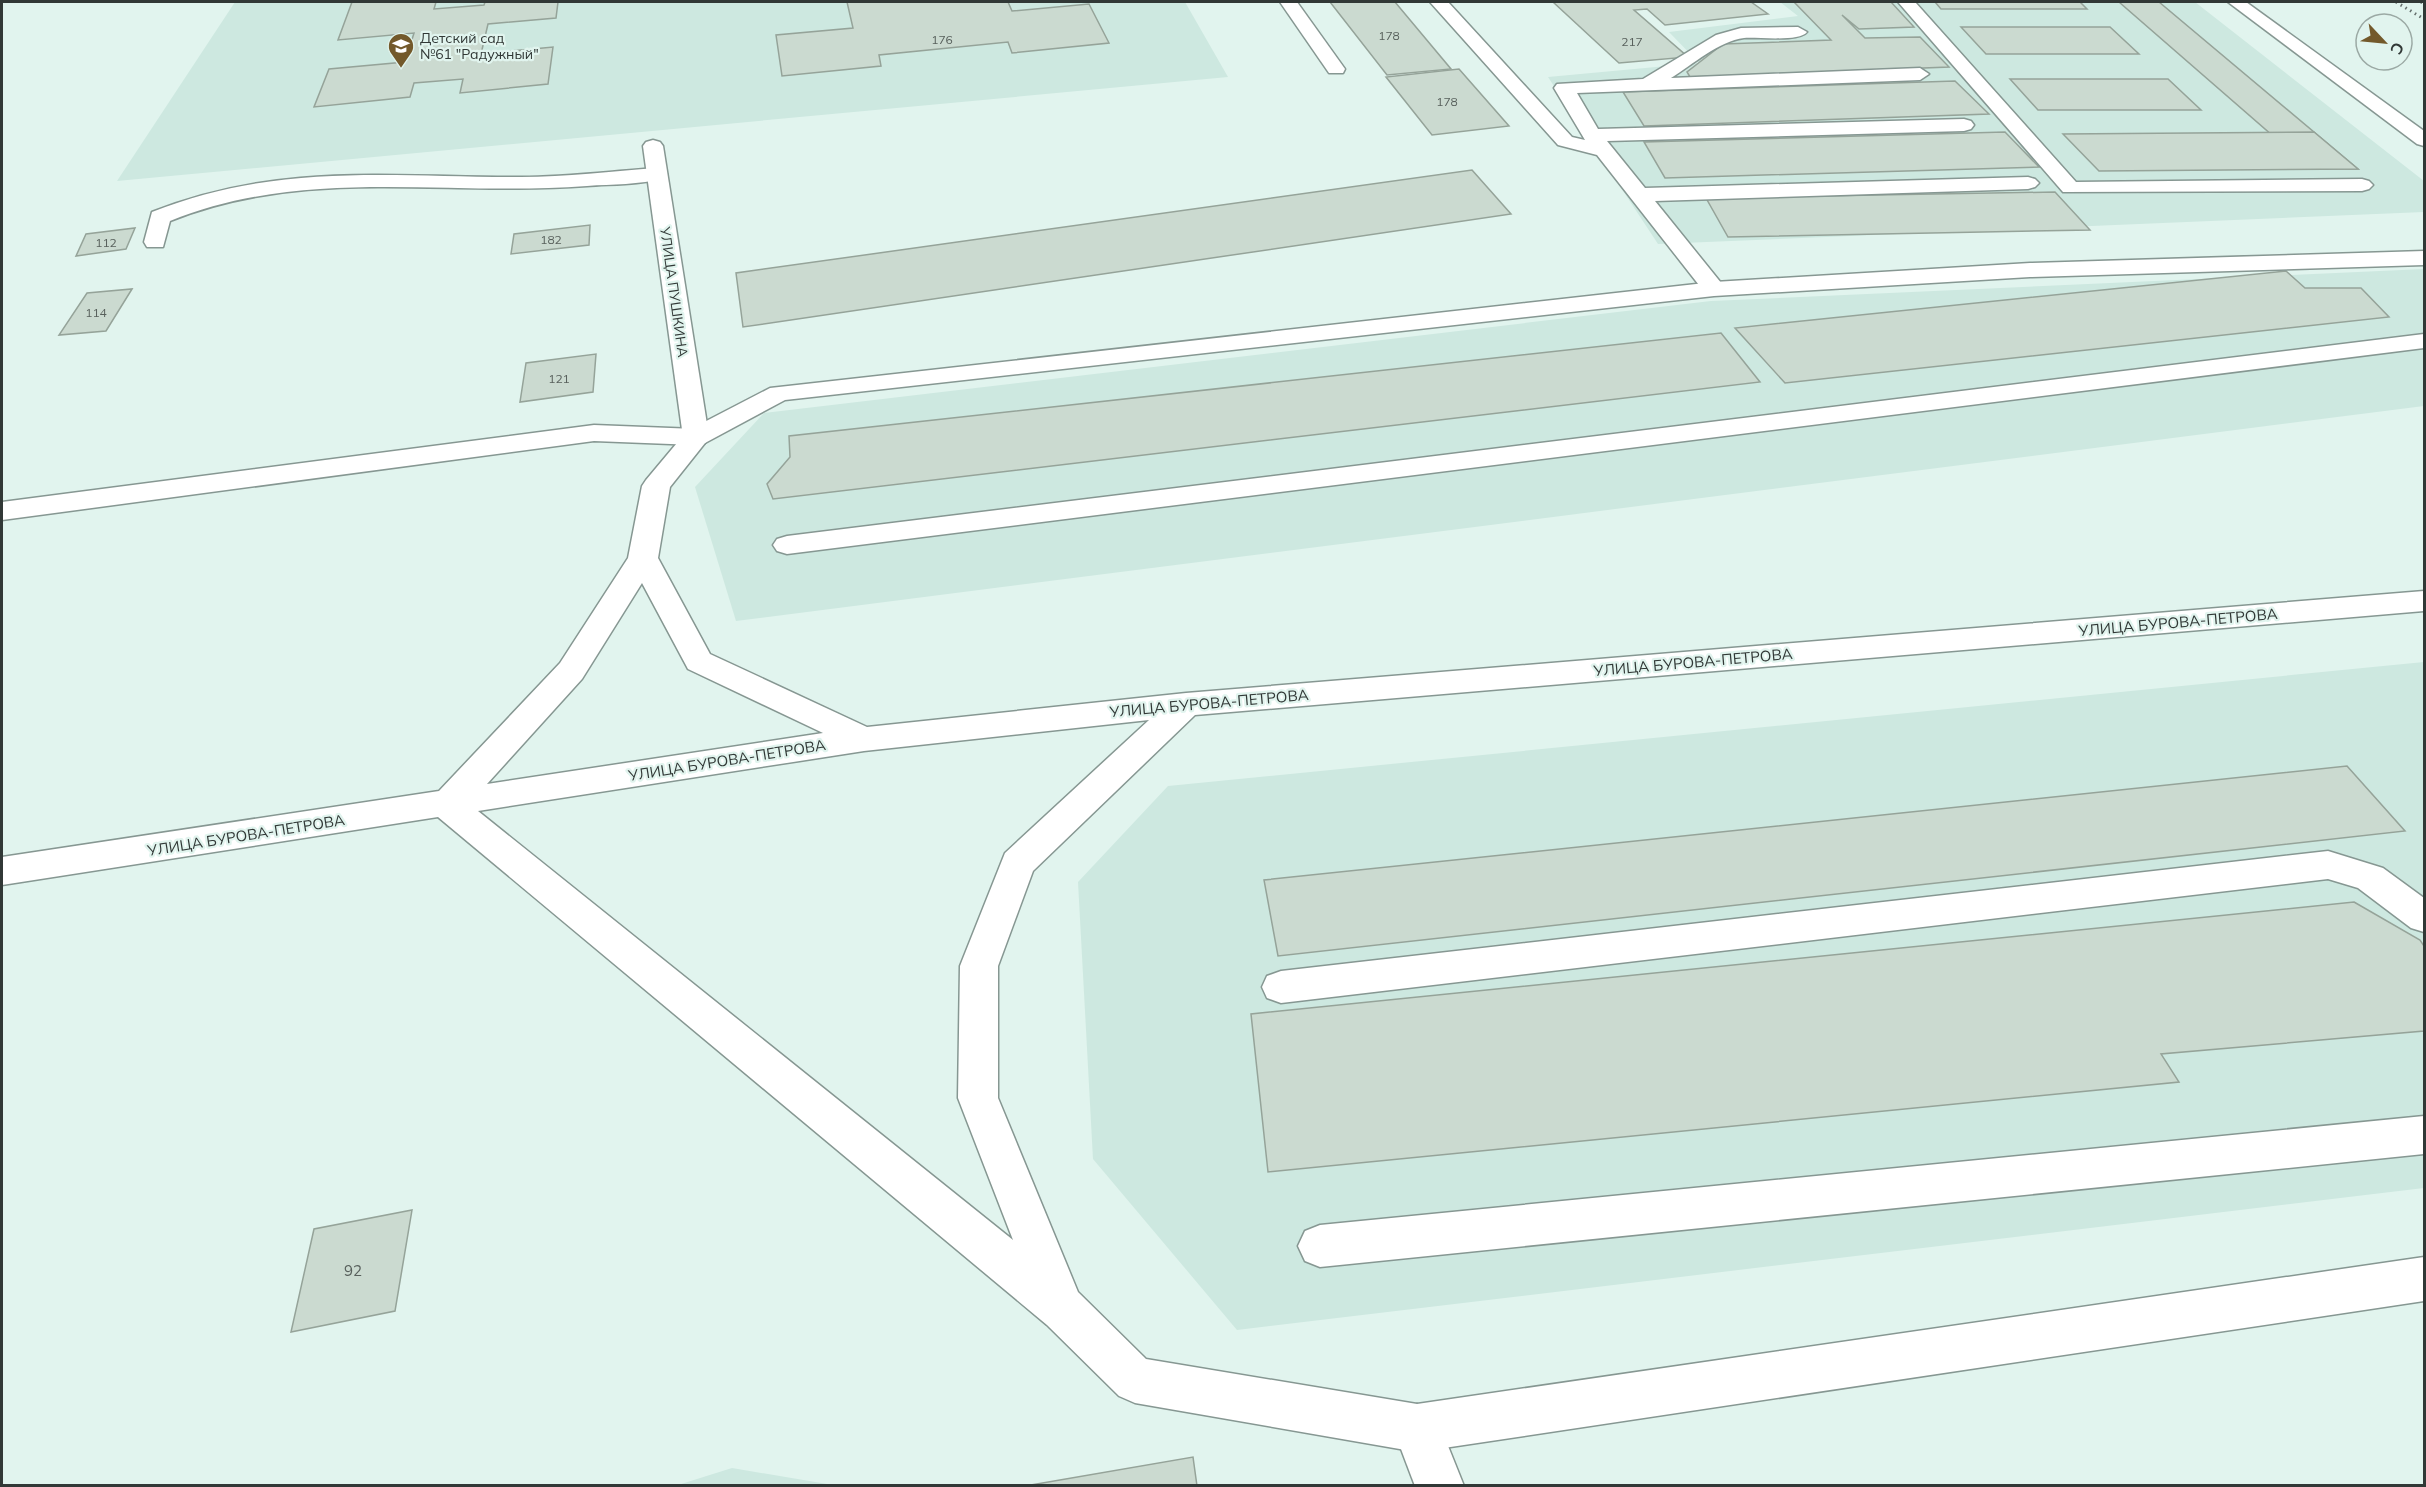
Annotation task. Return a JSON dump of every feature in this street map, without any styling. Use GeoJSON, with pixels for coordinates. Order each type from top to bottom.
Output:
{"type":"FeatureCollection","features":[{"type":"Feature","properties":{"kind":"main road"},"geometry":{"type":"LineString","coordinates":[[1289,2],[1336,69]]}},
{"type":"Feature","properties":{"kind":"main road"},"geometry":{"type":"LineString","coordinates":[[1439,2],[1565,141],[1597,142],[1965,125]]}},
{"type":"Feature","properties":{"kind":"main road"},"geometry":{"type":"LineString","coordinates":[[1906,2],[2070,188],[2362,185]]}},
{"type":"Feature","properties":{"kind":"main road"},"geometry":{"type":"LineString","coordinates":[[2236,2],[2424,140]]}},
{"type":"Feature","properties":{"kind":"main road"},"geometry":{"type":"LineString","coordinates":[[1646,85],[1722,39],[1741,33],[1798,32]]}},
{"type":"Feature","properties":{"kind":"main road"},"geometry":{"type":"LineString","coordinates":[[1714,289],[1597,142],[1564,88],[1920,74]]}},
{"type":"Feature","properties":{"kind":"main road","name":"УЛИЦА ПУШКИНА"},"geometry":{"type":"LineString","coordinates":[[653,147],[696,437]]}},
{"type":"Feature","properties":{"kind":"main road"},"geometry":{"type":"LineString","coordinates":[[155,242],[160,217],[190,202],[240,190],[360,180],[523,183],[657,174]]}},
{"type":"Feature","properties":{"kind":"main road"},"geometry":{"type":"LineString","coordinates":[[1638,195],[2028,183]]}},
{"type":"Feature","properties":{"kind":"main road"},"geometry":{"type":"LineString","coordinates":[[2424,258],[2030,270],[1714,289],[779,393],[696,437],[656,486],[643,558],[571,671],[447,805],[1063,1310],[1135,1380],[1417,1428],[2424,1279]]}},
{"type":"Feature","properties":{"kind":"main road"},"geometry":{"type":"LineString","coordinates":[[787,545],[2424,341]]}},
{"type":"Feature","properties":{"kind":"main road"},"geometry":{"type":"LineString","coordinates":[[2,512],[594,434],[696,437]]}},
{"type":"Feature","properties":{"kind":"main road"},"geometry":{"type":"LineString","coordinates":[[643,558],[699,662],[864,739]]}},
{"type":"Feature","properties":{"kind":"main road","name":"УЛИЦА БУРОВА-ПЕТРОВА"},"geometry":{"type":"LineString","coordinates":[[2,872],[864,739],[1186,704],[2424,602]]}},
{"type":"Feature","properties":{"kind":"main road"},"geometry":{"type":"LineString","coordinates":[[1063,1310],[978,1098],[979,966],[1018,862],[1186,704]]}},
{"type":"Feature","properties":{"kind":"main road"},"geometry":{"type":"LineString","coordinates":[[1281,987],[2328,866],[2370,878],[2424,917]]}},
{"type":"Feature","properties":{"kind":"main road"},"geometry":{"type":"LineString","coordinates":[[1320,1246],[2424,1135]]}},
{"type":"Feature","properties":{"kind":"main road"},"geometry":{"type":"LineString","coordinates":[[1417,1428],[1440,1485]]}},
{"type":"Feature","properties":{"kind":"shaded area"},"geometry":{"type":"Polygon","coordinates":[[[235,2],[1185,2],[1228,77],[117,181],[235,2]]]}},
{"type":"Feature","properties":{"kind":"shaded area"},"geometry":{"type":"Polygon","coordinates":[[[1780,2],[2195,2],[2424,181],[2424,212],[1658,244],[1548,77],[1699,63],[1669,32],[1798,16],[1780,2]]]}},
{"type":"Feature","properties":{"kind":"shaded area"},"geometry":{"type":"Polygon","coordinates":[[[2424,269],[2424,406],[736,621],[695,487],[764,413],[1711,301],[2424,269]]]}},
{"type":"Feature","properties":{"kind":"shaded area"},"geometry":{"type":"Polygon","coordinates":[[[2424,662],[2424,1188],[1237,1330],[1093,1159],[1078,882],[1168,786],[2424,662]]]}},
{"type":"Feature","properties":{"kind":"shaded area"},"geometry":{"type":"Polygon","coordinates":[[[732,1468],[833,1485],[678,1485],[732,1468]]]}},
{"type":"Feature","properties":{"kind":"building"},"geometry":{"type":"Polygon","coordinates":[[[352,2],[436,2],[434,9],[484,5],[485,2],[558,2],[556,18],[488,24],[481,54],[553,47],[548,84],[460,93],[463,79],[414,83],[410,97],[314,107],[329,69],[405,62],[414,33],[338,40],[352,2]]]}},
{"type":"Feature","properties":{"kind":"building"},"geometry":{"type":"Polygon","coordinates":[[[847,2],[1008,2],[1012,11],[1089,4],[1109,43],[1012,53],[1008,42],[879,55],[881,66],[782,76],[776,35],[853,28],[847,2]]]}},
{"type":"Feature","properties":{"kind":"building"},"geometry":{"type":"Polygon","coordinates":[[[1330,2],[1395,2],[1451,69],[1387,75],[1330,2]]]}},
{"type":"Feature","properties":{"kind":"building"},"geometry":{"type":"Polygon","coordinates":[[[1553,2],[1751,2],[1768,14],[1665,25],[1647,9],[1634,10],[1688,57],[1619,63],[1553,2]]]}},
{"type":"Feature","properties":{"kind":"building"},"geometry":{"type":"Polygon","coordinates":[[[1794,2],[1891,2],[1914,27],[1859,29],[1842,15],[1865,38],[1920,37],[1949,67],[1690,77],[1687,72],[1723,44],[1831,40],[1794,2]]]}},
{"type":"Feature","properties":{"kind":"building"},"geometry":{"type":"Polygon","coordinates":[[[1935,2],[2080,2],[2087,9],[1941,9],[1935,2]]]}},
{"type":"Feature","properties":{"kind":"building"},"geometry":{"type":"Polygon","coordinates":[[[2119,2],[2159,2],[2358,169],[2311,169],[2119,2]]]}},
{"type":"Feature","properties":{"kind":"building"},"geometry":{"type":"Polygon","coordinates":[[[1961,27],[2110,27],[2139,54],[1986,54],[1961,27]]]}},
{"type":"Feature","properties":{"kind":"building"},"geometry":{"type":"Polygon","coordinates":[[[1459,69],[1509,126],[1432,135],[1386,77],[1459,69]]]}},
{"type":"Feature","properties":{"kind":"building"},"geometry":{"type":"Polygon","coordinates":[[[2010,79],[2168,79],[2201,110],[2038,110],[2010,79]]]}},
{"type":"Feature","properties":{"kind":"building"},"geometry":{"type":"Polygon","coordinates":[[[1955,81],[1989,114],[1644,126],[1623,92],[1955,81]]]}},
{"type":"Feature","properties":{"kind":"building"},"geometry":{"type":"Polygon","coordinates":[[[2005,132],[2039,167],[1665,178],[1644,142],[2005,132]]]}},
{"type":"Feature","properties":{"kind":"building"},"geometry":{"type":"Polygon","coordinates":[[[2314,132],[2358,169],[2099,171],[2063,134],[2314,132]]]}},
{"type":"Feature","properties":{"kind":"building"},"geometry":{"type":"Polygon","coordinates":[[[1472,170],[1511,214],[743,327],[736,273],[1472,170]]]}},
{"type":"Feature","properties":{"kind":"building"},"geometry":{"type":"Polygon","coordinates":[[[2055,192],[2090,230],[1728,237],[1706,198],[2055,192]]]}},
{"type":"Feature","properties":{"kind":"building"},"geometry":{"type":"Polygon","coordinates":[[[590,225],[589,245],[511,254],[514,234],[590,225]]]}},
{"type":"Feature","properties":{"kind":"building"},"geometry":{"type":"Polygon","coordinates":[[[135,228],[126,249],[76,256],[86,234],[135,228]]]}},
{"type":"Feature","properties":{"kind":"building"},"geometry":{"type":"Polygon","coordinates":[[[2286,271],[2305,288],[2361,288],[2389,317],[1785,383],[1735,328],[2286,271]]]}},
{"type":"Feature","properties":{"kind":"building"},"geometry":{"type":"Polygon","coordinates":[[[132,289],[106,331],[59,335],[87,293],[132,289]]]}},
{"type":"Feature","properties":{"kind":"building"},"geometry":{"type":"Polygon","coordinates":[[[1721,333],[1760,382],[773,499],[767,484],[790,457],[789,436],[1721,333]]]}},
{"type":"Feature","properties":{"kind":"building"},"geometry":{"type":"Polygon","coordinates":[[[596,354],[593,392],[520,402],[526,363],[596,354]]]}},
{"type":"Feature","properties":{"kind":"building"},"geometry":{"type":"Polygon","coordinates":[[[2347,766],[2405,831],[1278,956],[1264,880],[2347,766]]]}},
{"type":"Feature","properties":{"kind":"building"},"geometry":{"type":"Polygon","coordinates":[[[2354,902],[2420,940],[2424,946],[2424,1031],[2161,1054],[2179,1082],[1268,1172],[1251,1014],[2354,902]]]}},
{"type":"Feature","properties":{"kind":"building"},"geometry":{"type":"Polygon","coordinates":[[[412,1210],[395,1311],[291,1332],[314,1229],[412,1210]]]}},
{"type":"Feature","properties":{"kind":"building"},"geometry":{"type":"Polygon","coordinates":[[[1193,1457],[1197,1486],[1025,1486],[1193,1457]]]}},
{"type":"Feature","properties":{"kind":"railway"},"geometry":{"type":"LineString","coordinates":[[2396,2],[2424,19]]}},
{"type":"Feature","properties":{"kind":"place","name":"Детский сад №61 \"Радужный\""},"geometry":{"type":"Point","coordinates":[401,69]}}]}
